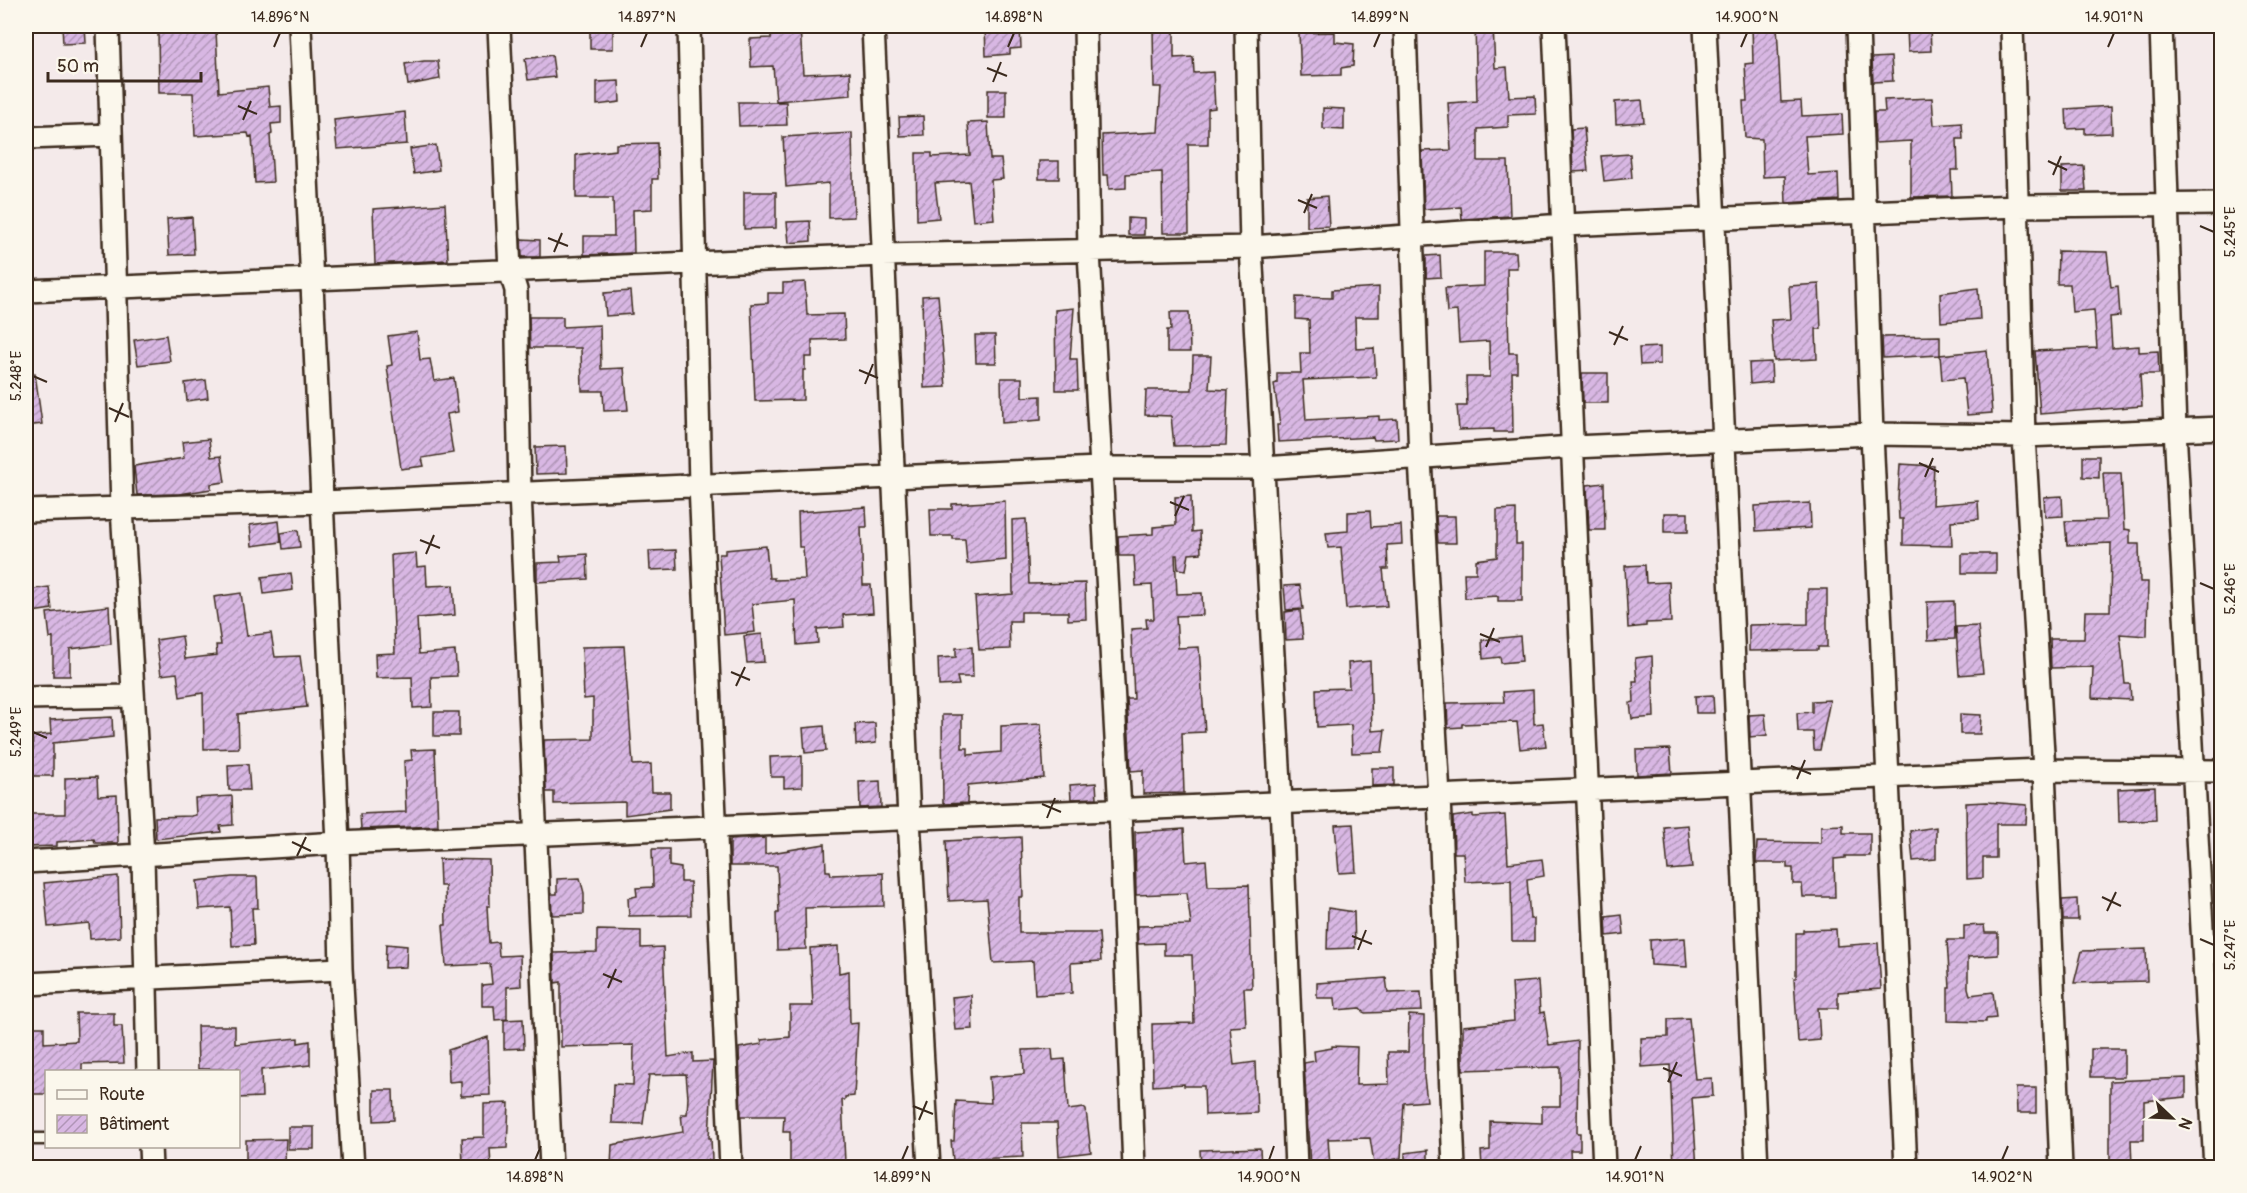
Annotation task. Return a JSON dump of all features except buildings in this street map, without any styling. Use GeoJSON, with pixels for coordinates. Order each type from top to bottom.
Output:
{"type":"FeatureCollection","features":[{"type":"Feature","properties":{"kind":"street"},"geometry":{"type":"LineString","coordinates":[[108,26],[122,508],[143,856],[148,1070]]}},
{"type":"Feature","properties":{"kind":"street"},"geometry":{"type":"LineString","coordinates":[[300,26],[342,969],[353,1167]]}},
{"type":"Feature","properties":{"kind":"street"},"geometry":{"type":"LineString","coordinates":[[499,26],[510,271],[516,290],[520,493],[551,1167]]}},
{"type":"Feature","properties":{"kind":"street"},"geometry":{"type":"LineString","coordinates":[[689,26],[700,484],[731,1167]]}},
{"type":"Feature","properties":{"kind":"street"},"geometry":{"type":"LineString","coordinates":[[873,26],[909,819],[929,1167]]}},
{"type":"Feature","properties":{"kind":"street"},"geometry":{"type":"LineString","coordinates":[[1085,26],[1089,252],[1119,810],[1134,1167]]}},
{"type":"Feature","properties":{"kind":"street"},"geometry":{"type":"LineString","coordinates":[[1246,26],[1251,247],[1281,802],[1296,1167]]}},
{"type":"Feature","properties":{"kind":"street"},"geometry":{"type":"LineString","coordinates":[[1405,26],[1420,459],[1439,796],[1454,1167]]}},
{"type":"Feature","properties":{"kind":"street"},"geometry":{"type":"LineString","coordinates":[[1554,26],[1604,1167]]}},
{"type":"Feature","properties":{"kind":"street"},"geometry":{"type":"LineString","coordinates":[[1705,26],[1757,1167]]}},
{"type":"Feature","properties":{"kind":"street"},"geometry":{"type":"LineString","coordinates":[[1858,26],[1872,434],[1890,776],[1906,1167]]}},
{"type":"Feature","properties":{"kind":"street"},"geometry":{"type":"LineString","coordinates":[[2012,26],[2024,436],[2044,770],[2061,1167]]}},
{"type":"Feature","properties":{"kind":"street"},"geometry":{"type":"LineString","coordinates":[[2161,26],[2175,429],[2215,1167]]}},
{"type":"Feature","properties":{"kind":"street"},"geometry":{"type":"LineString","coordinates":[[26,138],[111,135]]}},
{"type":"Feature","properties":{"kind":"street"},"geometry":{"type":"LineString","coordinates":[[26,291],[884,255],[1251,247],[1563,225],[1866,212],[2019,206],[2222,204]]}},
{"type":"Feature","properties":{"kind":"street"},"geometry":{"type":"LineString","coordinates":[[26,511],[323,502],[1100,468],[1262,468],[1573,447],[1872,434],[2024,436],[2222,428]]}},
{"type":"Feature","properties":{"kind":"street"},"geometry":{"type":"LineString","coordinates":[[26,698],[132,696]]}},
{"type":"Feature","properties":{"kind":"street"},"geometry":{"type":"LineString","coordinates":[[26,862],[338,843],[1890,776],[2044,770],[2222,771]]}},
{"type":"Feature","properties":{"kind":"street"},"geometry":{"type":"LineString","coordinates":[[26,984],[342,969]]}},
{"type":"Feature","properties":{"kind":"street"},"geometry":{"type":"LineString","coordinates":[[150,1148],[151,1167]]}},
{"type":"Feature","properties":{"kind":"lane"},"geometry":{"type":"LineString","coordinates":[[26,1139],[45,1139]]}}]}
